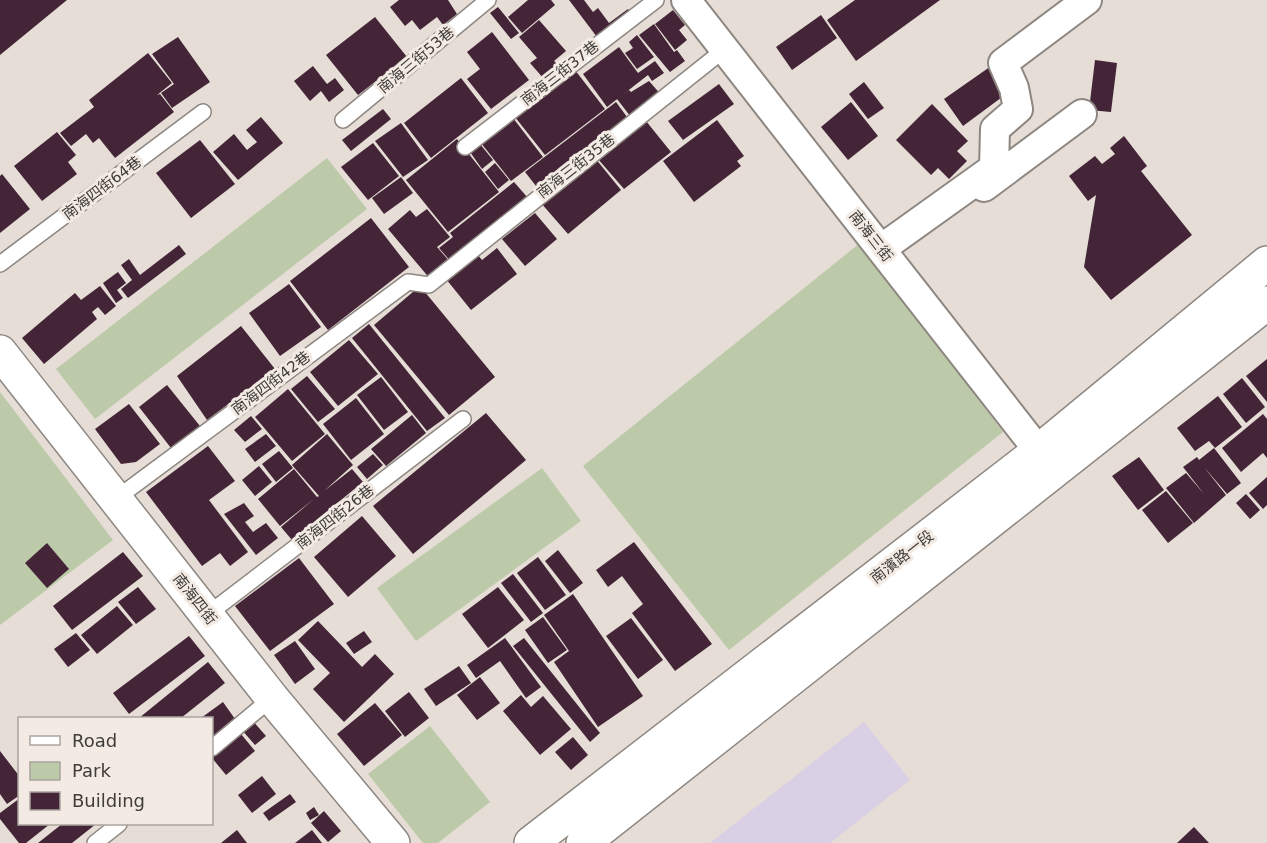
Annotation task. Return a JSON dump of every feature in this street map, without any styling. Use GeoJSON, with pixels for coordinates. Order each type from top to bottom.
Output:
{"type":"FeatureCollection","features":[{"type":"Feature","properties":{"kind":"main road","name":"南濱路一段"},"geometry":{"type":"LineString","coordinates":[[583,843],[1047,461],[1267,263]]}},
{"type":"Feature","properties":{"kind":"main road","name":"南濱路一段"},"geometry":{"type":"LineString","coordinates":[[531,843],[1047,461],[1267,303]]}},
{"type":"Feature","properties":{"kind":"main road","name":"南海四街"},"geometry":{"type":"LineString","coordinates":[[0,352],[272,698],[393,843]]}},
{"type":"Feature","properties":{"kind":"street","name":"南海三街"},"geometry":{"type":"LineString","coordinates":[[686,0],[1047,461]]}},
{"type":"Feature","properties":{"kind":"street"},"geometry":{"type":"LineString","coordinates":[[885,254],[994,168],[995,129],[1018,109],[1014,88],[1003,63],[1087,0]]}},
{"type":"Feature","properties":{"kind":"street"},"geometry":{"type":"LineString","coordinates":[[885,254],[1082,114]]}},
{"type":"Feature","properties":{"kind":"lane","name":"南海三街53巷"},"geometry":{"type":"LineString","coordinates":[[343,120],[488,0]]}},
{"type":"Feature","properties":{"kind":"lane","name":"南海三街37巷"},"geometry":{"type":"LineString","coordinates":[[465,147],[656,0]]}},
{"type":"Feature","properties":{"kind":"lane","name":"南海三街35巷"},"geometry":{"type":"LineString","coordinates":[[429,285],[725,50]]}},
{"type":"Feature","properties":{"kind":"lane","name":"南海四街64巷"},"geometry":{"type":"LineString","coordinates":[[0,264],[203,112]]}},
{"type":"Feature","properties":{"kind":"lane","name":"南海四街42巷"},"geometry":{"type":"LineString","coordinates":[[117,498],[408,282],[429,285]]}},
{"type":"Feature","properties":{"kind":"lane","name":"南海四街26巷"},"geometry":{"type":"LineString","coordinates":[[207,615],[463,419]]}},
{"type":"Feature","properties":{"kind":"lane"},"geometry":{"type":"LineString","coordinates":[[213,747],[272,698]]}},
{"type":"Feature","properties":{"kind":"lane"},"geometry":{"type":"LineString","coordinates":[[95,843],[118,825]]}},
{"type":"Feature","properties":{"kind":"shaded area"},"geometry":{"type":"Polygon","coordinates":[[[864,722],[910,780],[830,843],[710,843],[864,722]]]}},
{"type":"Feature","properties":{"kind":"green space"},"geometry":{"type":"Polygon","coordinates":[[[327,158],[367,209],[95,419],[56,369],[327,158]]]}},
{"type":"Feature","properties":{"kind":"green space"},"geometry":{"type":"Polygon","coordinates":[[[860,243],[1003,432],[729,650],[583,466],[860,243]]]}},
{"type":"Feature","properties":{"kind":"green space"},"geometry":{"type":"Polygon","coordinates":[[[0,392],[113,540],[0,625],[0,392]]]}},
{"type":"Feature","properties":{"kind":"green space"},"geometry":{"type":"Polygon","coordinates":[[[542,468],[581,521],[416,641],[377,588],[542,468]]]}},
{"type":"Feature","properties":{"kind":"green space"},"geometry":{"type":"Polygon","coordinates":[[[430,726],[490,802],[438,843],[423,843],[368,774],[430,726]]]}},
{"type":"Feature","properties":{"kind":"building"},"geometry":{"type":"Polygon","coordinates":[[[0,0],[67,0],[0,55],[0,0]]]}},
{"type":"Feature","properties":{"kind":"building"},"geometry":{"type":"Polygon","coordinates":[[[399,0],[448,0],[457,14],[443,25],[437,17],[420,30],[412,20],[405,26],[390,7],[399,0]]]}},
{"type":"Feature","properties":{"kind":"building"},"geometry":{"type":"Polygon","coordinates":[[[528,0],[551,0],[555,5],[522,33],[508,17],[528,0]]]}},
{"type":"Feature","properties":{"kind":"building"},"geometry":{"type":"Polygon","coordinates":[[[569,0],[584,0],[593,12],[598,8],[609,23],[628,9],[633,16],[600,41],[569,0]]]}},
{"type":"Feature","properties":{"kind":"building"},"geometry":{"type":"Polygon","coordinates":[[[855,0],[940,0],[856,61],[827,20],[855,0]]]}},
{"type":"Feature","properties":{"kind":"building"},"geometry":{"type":"Polygon","coordinates":[[[498,7],[519,33],[511,39],[490,13],[498,7]]]}},
{"type":"Feature","properties":{"kind":"building"},"geometry":{"type":"Polygon","coordinates":[[[673,10],[685,25],[679,30],[687,40],[675,50],[655,24],[673,10]]]}},
{"type":"Feature","properties":{"kind":"building"},"geometry":{"type":"Polygon","coordinates":[[[821,15],[837,38],[792,70],[776,47],[821,15]]]}},
{"type":"Feature","properties":{"kind":"building"},"geometry":{"type":"Polygon","coordinates":[[[375,17],[407,57],[358,95],[326,55],[375,17]]]}},
{"type":"Feature","properties":{"kind":"building"},"geometry":{"type":"Polygon","coordinates":[[[539,20],[566,51],[554,61],[559,66],[544,79],[530,63],[537,58],[519,37],[539,20]]]}},
{"type":"Feature","properties":{"kind":"building"},"geometry":{"type":"Polygon","coordinates":[[[654,24],[674,52],[677,50],[685,61],[670,72],[639,35],[654,24]]]}},
{"type":"Feature","properties":{"kind":"building"},"geometry":{"type":"Polygon","coordinates":[[[492,32],[529,80],[491,109],[467,79],[480,69],[467,52],[492,32]]]}},
{"type":"Feature","properties":{"kind":"building"},"geometry":{"type":"Polygon","coordinates":[[[637,35],[654,57],[637,69],[625,53],[633,48],[629,42],[637,35]]]}},
{"type":"Feature","properties":{"kind":"building"},"geometry":{"type":"Polygon","coordinates":[[[178,37],[210,82],[172,108],[161,93],[174,84],[152,54],[178,37]]]}},
{"type":"Feature","properties":{"kind":"building"},"geometry":{"type":"Polygon","coordinates":[[[619,47],[638,73],[655,61],[664,73],[652,81],[648,75],[607,107],[583,74],[619,47]]]}},
{"type":"Feature","properties":{"kind":"building"},"geometry":{"type":"Polygon","coordinates":[[[148,53],[172,83],[157,95],[160,94],[174,112],[115,158],[99,138],[93,143],[86,134],[71,146],[60,133],[94,107],[89,100],[148,53]]]}},
{"type":"Feature","properties":{"kind":"building"},"geometry":{"type":"Polygon","coordinates":[[[1095,60],[1117,63],[1111,112],[1089,110],[1095,60]]]}},
{"type":"Feature","properties":{"kind":"building"},"geometry":{"type":"Polygon","coordinates":[[[994,64],[1013,89],[963,126],[944,99],[994,64]]]}},
{"type":"Feature","properties":{"kind":"building"},"geometry":{"type":"Polygon","coordinates":[[[313,66],[327,84],[335,78],[344,90],[329,102],[321,91],[310,101],[294,81],[313,66]]]}},
{"type":"Feature","properties":{"kind":"building"},"geometry":{"type":"Polygon","coordinates":[[[575,70],[605,109],[545,155],[515,117],[575,70]]]}},
{"type":"Feature","properties":{"kind":"building"},"geometry":{"type":"Polygon","coordinates":[[[461,78],[488,113],[431,158],[404,123],[461,78]]]}},
{"type":"Feature","properties":{"kind":"building"},"geometry":{"type":"Polygon","coordinates":[[[649,81],[663,97],[634,121],[617,99],[629,90],[631,92],[649,81]]]}},
{"type":"Feature","properties":{"kind":"building"},"geometry":{"type":"Polygon","coordinates":[[[864,82],[884,108],[868,119],[849,94],[864,82]]]}},
{"type":"Feature","properties":{"kind":"building"},"geometry":{"type":"Polygon","coordinates":[[[719,84],[734,104],[683,140],[668,121],[719,84]]]}},
{"type":"Feature","properties":{"kind":"building"},"geometry":{"type":"Polygon","coordinates":[[[616,102],[630,121],[540,191],[525,172],[616,102]]]}},
{"type":"Feature","properties":{"kind":"building"},"geometry":{"type":"Polygon","coordinates":[[[851,102],[878,136],[848,160],[821,127],[851,102]]]}},
{"type":"Feature","properties":{"kind":"building"},"geometry":{"type":"Polygon","coordinates":[[[932,104],[968,141],[957,151],[967,161],[949,179],[938,168],[931,175],[896,140],[932,104]]]}},
{"type":"Feature","properties":{"kind":"building"},"geometry":{"type":"Polygon","coordinates":[[[383,109],[391,119],[351,151],[342,140],[383,109]]]}},
{"type":"Feature","properties":{"kind":"building"},"geometry":{"type":"Polygon","coordinates":[[[261,117],[283,143],[238,180],[213,152],[234,134],[247,150],[257,142],[246,130],[261,117]]]}},
{"type":"Feature","properties":{"kind":"building"},"geometry":{"type":"Polygon","coordinates":[[[513,118],[543,157],[511,181],[481,143],[513,118]]]}},
{"type":"Feature","properties":{"kind":"building"},"geometry":{"type":"Polygon","coordinates":[[[717,120],[744,156],[737,161],[741,166],[694,202],[663,161],[717,120]]]}},
{"type":"Feature","properties":{"kind":"building"},"geometry":{"type":"Polygon","coordinates":[[[646,121],[671,152],[624,189],[598,159],[646,121]]]}},
{"type":"Feature","properties":{"kind":"building"},"geometry":{"type":"Polygon","coordinates":[[[401,123],[428,160],[403,177],[375,141],[401,123]]]}},
{"type":"Feature","properties":{"kind":"building"},"geometry":{"type":"Polygon","coordinates":[[[57,132],[76,155],[68,162],[77,174],[42,201],[14,166],[57,132]]]}},
{"type":"Feature","properties":{"kind":"building"},"geometry":{"type":"Polygon","coordinates":[[[1124,136],[1147,166],[1141,171],[1192,235],[1111,300],[1084,267],[1096,195],[1088,201],[1069,176],[1095,156],[1102,164],[1115,154],[1110,148],[1124,136]]]}},
{"type":"Feature","properties":{"kind":"building"},"geometry":{"type":"Polygon","coordinates":[[[457,139],[499,192],[448,232],[406,180],[457,139]]]}},
{"type":"Feature","properties":{"kind":"building"},"geometry":{"type":"Polygon","coordinates":[[[200,140],[235,184],[191,218],[156,173],[200,140]]]}},
{"type":"Feature","properties":{"kind":"building"},"geometry":{"type":"Polygon","coordinates":[[[373,143],[399,176],[368,200],[341,167],[373,143]]]}},
{"type":"Feature","properties":{"kind":"building"},"geometry":{"type":"Polygon","coordinates":[[[480,144],[493,160],[482,169],[470,152],[480,144]]]}},
{"type":"Feature","properties":{"kind":"building"},"geometry":{"type":"Polygon","coordinates":[[[595,158],[621,190],[568,234],[541,203],[595,158]]]}},
{"type":"Feature","properties":{"kind":"building"},"geometry":{"type":"Polygon","coordinates":[[[495,163],[509,180],[498,189],[485,172],[495,163]]]}},
{"type":"Feature","properties":{"kind":"building"},"geometry":{"type":"Polygon","coordinates":[[[2,174],[30,209],[0,233],[0,176],[2,174]]]}},
{"type":"Feature","properties":{"kind":"building"},"geometry":{"type":"Polygon","coordinates":[[[401,177],[413,193],[384,214],[372,198],[401,177]]]}},
{"type":"Feature","properties":{"kind":"building"},"geometry":{"type":"Polygon","coordinates":[[[514,182],[528,198],[452,263],[439,248],[453,237],[450,233],[514,182]]]}},
{"type":"Feature","properties":{"kind":"building"},"geometry":{"type":"Polygon","coordinates":[[[427,209],[450,237],[437,247],[451,263],[431,280],[388,229],[410,210],[416,217],[427,209]]]}},
{"type":"Feature","properties":{"kind":"building"},"geometry":{"type":"Polygon","coordinates":[[[535,213],[557,239],[525,266],[502,239],[535,213]]]}},
{"type":"Feature","properties":{"kind":"building"},"geometry":{"type":"Polygon","coordinates":[[[371,218],[409,267],[328,330],[290,281],[371,218]]]}},
{"type":"Feature","properties":{"kind":"building"},"geometry":{"type":"Polygon","coordinates":[[[179,245],[186,254],[128,298],[121,289],[132,280],[121,265],[129,259],[140,275],[179,245]]]}},
{"type":"Feature","properties":{"kind":"building"},"geometry":{"type":"Polygon","coordinates":[[[497,248],[517,274],[471,310],[446,279],[478,255],[482,260],[497,248]]]}},
{"type":"Feature","properties":{"kind":"building"},"geometry":{"type":"Polygon","coordinates":[[[118,272],[126,283],[117,290],[123,298],[116,303],[103,283],[118,272]]]}},
{"type":"Feature","properties":{"kind":"building"},"geometry":{"type":"Polygon","coordinates":[[[289,284],[321,327],[280,356],[249,313],[289,284]]]}},
{"type":"Feature","properties":{"kind":"building"},"geometry":{"type":"Polygon","coordinates":[[[100,286],[116,306],[105,315],[98,307],[92,312],[97,319],[44,364],[22,338],[75,293],[81,300],[100,286]]]}},
{"type":"Feature","properties":{"kind":"building"},"geometry":{"type":"Polygon","coordinates":[[[420,286],[495,377],[449,415],[374,325],[420,286]]]}},
{"type":"Feature","properties":{"kind":"building"},"geometry":{"type":"Polygon","coordinates":[[[369,324],[445,418],[427,431],[352,338],[369,324]]]}},
{"type":"Feature","properties":{"kind":"building"},"geometry":{"type":"Polygon","coordinates":[[[241,326],[275,369],[207,420],[177,376],[241,326]]]}},
{"type":"Feature","properties":{"kind":"building"},"geometry":{"type":"Polygon","coordinates":[[[349,340],[378,374],[338,406],[310,372],[349,340]]]}},
{"type":"Feature","properties":{"kind":"building"},"geometry":{"type":"Polygon","coordinates":[[[1267,359],[1267,402],[1246,376],[1267,359]]]}},
{"type":"Feature","properties":{"kind":"building"},"geometry":{"type":"Polygon","coordinates":[[[307,376],[335,409],[318,422],[291,389],[307,376]]]}},
{"type":"Feature","properties":{"kind":"building"},"geometry":{"type":"Polygon","coordinates":[[[381,377],[408,412],[384,430],[357,395],[381,377]]]}},
{"type":"Feature","properties":{"kind":"building"},"geometry":{"type":"Polygon","coordinates":[[[1242,378],[1265,407],[1246,423],[1223,394],[1242,378]]]}},
{"type":"Feature","properties":{"kind":"building"},"geometry":{"type":"Polygon","coordinates":[[[167,385],[200,426],[171,448],[139,407],[167,385]]]}},
{"type":"Feature","properties":{"kind":"building"},"geometry":{"type":"Polygon","coordinates":[[[288,389],[325,434],[292,461],[255,417],[288,389]]]}},
{"type":"Feature","properties":{"kind":"building"},"geometry":{"type":"Polygon","coordinates":[[[1218,396],[1242,427],[1215,448],[1209,441],[1195,451],[1177,428],[1218,396]]]}},
{"type":"Feature","properties":{"kind":"building"},"geometry":{"type":"Polygon","coordinates":[[[356,398],[384,434],[351,460],[323,424],[356,398]]]}},
{"type":"Feature","properties":{"kind":"building"},"geometry":{"type":"Polygon","coordinates":[[[129,404],[160,444],[136,462],[121,464],[95,429],[129,404]]]}},
{"type":"Feature","properties":{"kind":"building"},"geometry":{"type":"Polygon","coordinates":[[[486,413],[526,460],[413,554],[373,506],[486,413]]]}},
{"type":"Feature","properties":{"kind":"building"},"geometry":{"type":"Polygon","coordinates":[[[1263,414],[1267,419],[1267,458],[1263,453],[1241,472],[1222,448],[1263,414]]]}},
{"type":"Feature","properties":{"kind":"building"},"geometry":{"type":"Polygon","coordinates":[[[412,415],[426,433],[386,466],[371,449],[412,415]]]}},
{"type":"Feature","properties":{"kind":"building"},"geometry":{"type":"Polygon","coordinates":[[[251,416],[262,429],[245,442],[234,430],[251,416]]]}},
{"type":"Feature","properties":{"kind":"building"},"geometry":{"type":"Polygon","coordinates":[[[266,434],[276,446],[255,462],[245,449],[266,434]]]}},
{"type":"Feature","properties":{"kind":"building"},"geometry":{"type":"Polygon","coordinates":[[[327,434],[353,465],[324,491],[352,469],[363,482],[292,540],[281,527],[314,499],[280,526],[258,499],[294,469],[317,497],[319,496],[292,465],[327,434]]]}},
{"type":"Feature","properties":{"kind":"building"},"geometry":{"type":"Polygon","coordinates":[[[208,446],[235,481],[209,500],[248,552],[230,566],[220,553],[202,566],[146,492],[208,446]]]}},
{"type":"Feature","properties":{"kind":"building"},"geometry":{"type":"Polygon","coordinates":[[[1214,448],[1241,483],[1227,494],[1204,467],[1226,495],[1194,523],[1166,488],[1186,473],[1204,494],[1183,467],[1197,457],[1199,460],[1214,448]]]}},
{"type":"Feature","properties":{"kind":"building"},"geometry":{"type":"Polygon","coordinates":[[[279,451],[293,468],[276,482],[262,464],[279,451]]]}},
{"type":"Feature","properties":{"kind":"building"},"geometry":{"type":"Polygon","coordinates":[[[373,454],[383,465],[367,479],[357,467],[373,454]]]}},
{"type":"Feature","properties":{"kind":"building"},"geometry":{"type":"Polygon","coordinates":[[[1139,457],[1164,490],[1138,510],[1112,476],[1139,457]]]}},
{"type":"Feature","properties":{"kind":"building"},"geometry":{"type":"Polygon","coordinates":[[[259,466],[272,482],[255,496],[242,480],[259,466]]]}},
{"type":"Feature","properties":{"kind":"building"},"geometry":{"type":"Polygon","coordinates":[[[1267,477],[1267,505],[1263,509],[1249,493],[1267,477]]]}},
{"type":"Feature","properties":{"kind":"building"},"geometry":{"type":"Polygon","coordinates":[[[1166,491],[1193,523],[1168,543],[1142,510],[1166,491]]]}},
{"type":"Feature","properties":{"kind":"building"},"geometry":{"type":"Polygon","coordinates":[[[1246,494],[1260,510],[1250,519],[1236,503],[1246,494]]]}},
{"type":"Feature","properties":{"kind":"building"},"geometry":{"type":"Polygon","coordinates":[[[244,503],[254,516],[245,522],[253,532],[266,523],[278,538],[256,555],[224,514],[244,503]]]}},
{"type":"Feature","properties":{"kind":"building"},"geometry":{"type":"Polygon","coordinates":[[[362,516],[396,556],[348,597],[314,557],[362,516]]]}},
{"type":"Feature","properties":{"kind":"building"},"geometry":{"type":"Polygon","coordinates":[[[634,542],[712,644],[675,671],[632,613],[643,604],[622,576],[608,587],[596,570],[634,542]]]}},
{"type":"Feature","properties":{"kind":"building"},"geometry":{"type":"Polygon","coordinates":[[[47,543],[69,569],[47,588],[25,563],[47,543]]]}},
{"type":"Feature","properties":{"kind":"building"},"geometry":{"type":"Polygon","coordinates":[[[558,550],[583,583],[570,593],[545,561],[558,550]]]}},
{"type":"Feature","properties":{"kind":"building"},"geometry":{"type":"Polygon","coordinates":[[[123,552],[143,576],[72,630],[53,606],[123,552]]]}},
{"type":"Feature","properties":{"kind":"building"},"geometry":{"type":"Polygon","coordinates":[[[538,557],[566,595],[545,610],[517,573],[538,557]]]}},
{"type":"Feature","properties":{"kind":"building"},"geometry":{"type":"Polygon","coordinates":[[[299,558],[334,604],[270,651],[235,606],[299,558]]]}},
{"type":"Feature","properties":{"kind":"building"},"geometry":{"type":"Polygon","coordinates":[[[513,574],[543,613],[531,622],[501,583],[513,574]]]}},
{"type":"Feature","properties":{"kind":"building"},"geometry":{"type":"Polygon","coordinates":[[[138,587],[156,609],[136,624],[118,602],[138,587]]]}},
{"type":"Feature","properties":{"kind":"building"},"geometry":{"type":"Polygon","coordinates":[[[498,587],[524,620],[488,648],[462,614],[498,587]]]}},
{"type":"Feature","properties":{"kind":"building"},"geometry":{"type":"Polygon","coordinates":[[[573,594],[643,696],[598,727],[554,662],[569,651],[544,615],[573,594]]]}},
{"type":"Feature","properties":{"kind":"building"},"geometry":{"type":"Polygon","coordinates":[[[117,606],[133,625],[97,654],[81,635],[117,606]]]}},
{"type":"Feature","properties":{"kind":"building"},"geometry":{"type":"Polygon","coordinates":[[[543,617],[567,650],[548,663],[525,630],[543,617]]]}},
{"type":"Feature","properties":{"kind":"building"},"geometry":{"type":"Polygon","coordinates":[[[631,618],[663,660],[638,679],[606,636],[631,618]]]}},
{"type":"Feature","properties":{"kind":"building"},"geometry":{"type":"Polygon","coordinates":[[[318,621],[362,667],[375,654],[394,674],[344,722],[313,689],[330,673],[298,640],[318,621]]]}},
{"type":"Feature","properties":{"kind":"building"},"geometry":{"type":"Polygon","coordinates":[[[364,631],[372,642],[354,654],[346,643],[364,631]]]}},
{"type":"Feature","properties":{"kind":"building"},"geometry":{"type":"Polygon","coordinates":[[[76,633],[90,650],[68,667],[54,649],[76,633]]]}},
{"type":"Feature","properties":{"kind":"building"},"geometry":{"type":"Polygon","coordinates":[[[189,636],[205,656],[129,714],[113,693],[189,636]]]}},
{"type":"Feature","properties":{"kind":"building"},"geometry":{"type":"Polygon","coordinates":[[[505,638],[541,687],[526,698],[500,661],[476,678],[467,665],[505,638]]]}},
{"type":"Feature","properties":{"kind":"building"},"geometry":{"type":"Polygon","coordinates":[[[524,638],[600,733],[590,742],[513,646],[524,638]]]}},
{"type":"Feature","properties":{"kind":"building"},"geometry":{"type":"Polygon","coordinates":[[[295,641],[315,669],[295,684],[274,655],[295,641]]]}},
{"type":"Feature","properties":{"kind":"building"},"geometry":{"type":"Polygon","coordinates":[[[208,662],[225,683],[182,717],[140,717],[208,662]]]}},
{"type":"Feature","properties":{"kind":"building"},"geometry":{"type":"Polygon","coordinates":[[[459,666],[471,683],[436,706],[424,689],[459,666]]]}},
{"type":"Feature","properties":{"kind":"building"},"geometry":{"type":"Polygon","coordinates":[[[480,677],[500,703],[477,720],[457,695],[480,677]]]}},
{"type":"Feature","properties":{"kind":"building"},"geometry":{"type":"Polygon","coordinates":[[[409,692],[429,718],[405,737],[385,711],[409,692]]]}},
{"type":"Feature","properties":{"kind":"building"},"geometry":{"type":"Polygon","coordinates":[[[521,695],[531,707],[543,696],[571,729],[540,755],[503,711],[521,695]]]}},
{"type":"Feature","properties":{"kind":"building"},"geometry":{"type":"Polygon","coordinates":[[[223,702],[235,719],[213,736],[213,717],[202,717],[223,702]]]}},
{"type":"Feature","properties":{"kind":"building"},"geometry":{"type":"Polygon","coordinates":[[[375,703],[402,735],[364,766],[337,734],[375,703]]]}},
{"type":"Feature","properties":{"kind":"building"},"geometry":{"type":"Polygon","coordinates":[[[252,720],[266,736],[255,745],[241,729],[252,720]]]}},
{"type":"Feature","properties":{"kind":"building"},"geometry":{"type":"Polygon","coordinates":[[[241,734],[255,751],[226,775],[213,757],[241,734]]]}},
{"type":"Feature","properties":{"kind":"building"},"geometry":{"type":"Polygon","coordinates":[[[573,737],[588,755],[571,770],[555,752],[573,737]]]}},
{"type":"Feature","properties":{"kind":"building"},"geometry":{"type":"Polygon","coordinates":[[[0,751],[18,774],[18,796],[7,804],[0,794],[0,751]]]}},
{"type":"Feature","properties":{"kind":"building"},"geometry":{"type":"Polygon","coordinates":[[[262,776],[276,794],[252,813],[238,795],[262,776]]]}},
{"type":"Feature","properties":{"kind":"building"},"geometry":{"type":"Polygon","coordinates":[[[290,794],[296,802],[269,821],[263,813],[290,794]]]}},
{"type":"Feature","properties":{"kind":"building"},"geometry":{"type":"Polygon","coordinates":[[[18,800],[18,825],[49,825],[26,843],[19,843],[0,819],[0,813],[18,800]]]}},
{"type":"Feature","properties":{"kind":"building"},"geometry":{"type":"Polygon","coordinates":[[[314,807],[319,815],[310,820],[306,813],[314,807]]]}},
{"type":"Feature","properties":{"kind":"building"},"geometry":{"type":"Polygon","coordinates":[[[324,811],[341,831],[328,842],[311,823],[324,811]]]}},
{"type":"Feature","properties":{"kind":"building"},"geometry":{"type":"Polygon","coordinates":[[[61,825],[95,825],[72,843],[38,843],[61,825]]]}},
{"type":"Feature","properties":{"kind":"building"},"geometry":{"type":"Polygon","coordinates":[[[1194,827],[1209,843],[1177,843],[1194,827]]]}},
{"type":"Feature","properties":{"kind":"building"},"geometry":{"type":"Polygon","coordinates":[[[237,830],[247,843],[221,843],[237,830]]]}},
{"type":"Feature","properties":{"kind":"building"},"geometry":{"type":"Polygon","coordinates":[[[312,830],[322,843],[295,843],[312,830]]]}}]}
